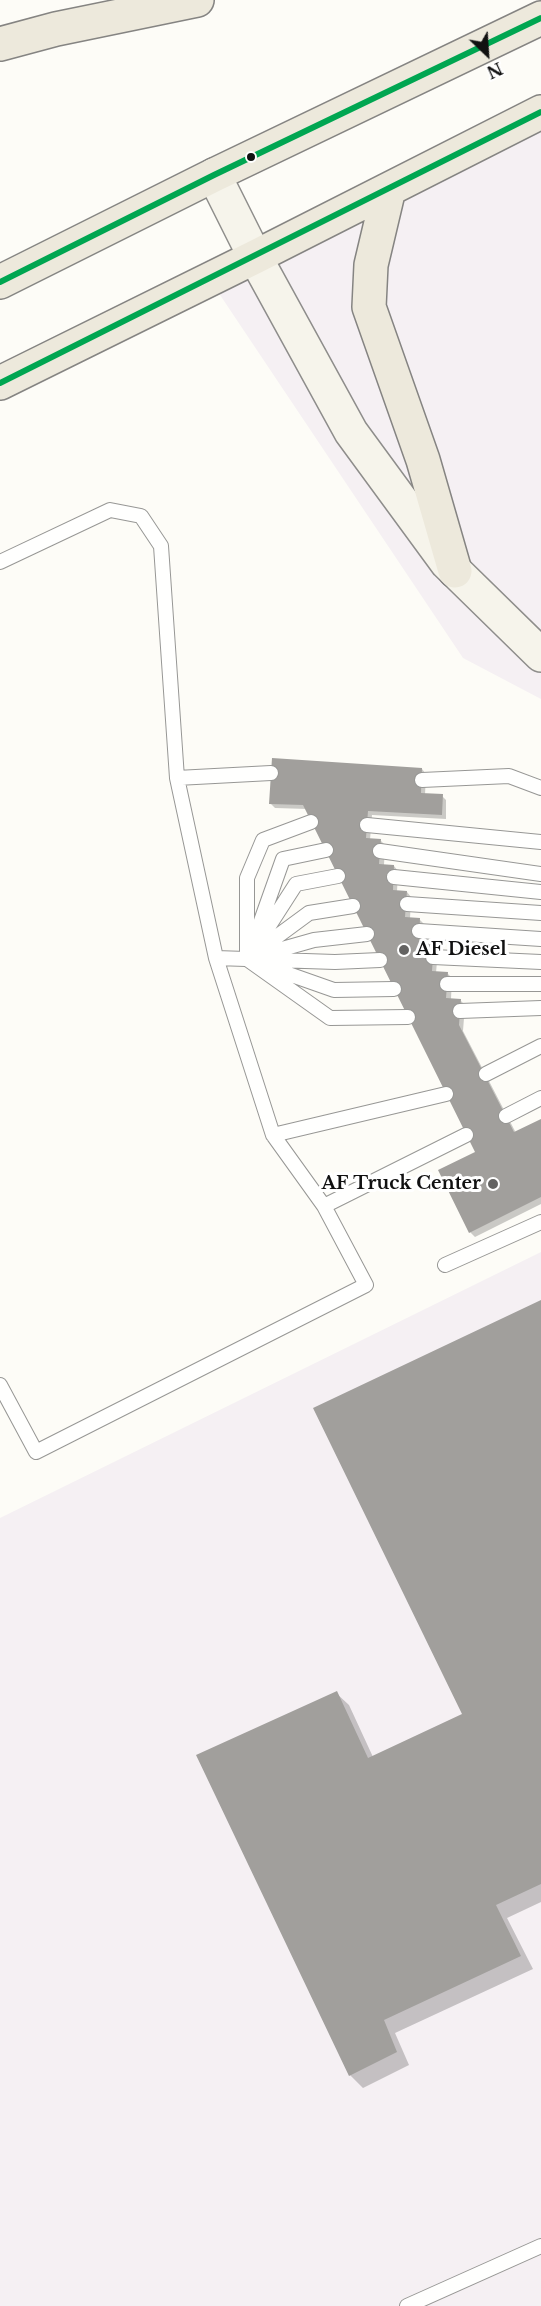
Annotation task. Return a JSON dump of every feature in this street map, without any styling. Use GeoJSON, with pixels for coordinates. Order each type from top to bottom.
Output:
{"type":"FeatureCollection","features":[{"type":"Feature","properties":{"kind":"main road"},"geometry":{"type":"LineString","coordinates":[[0,44],[56,29],[197,0]]}},
{"type":"Feature","properties":{"kind":"main road"},"geometry":{"type":"LineString","coordinates":[[0,282],[214,175],[541,18]]}},
{"type":"Feature","properties":{"kind":"main road"},"geometry":{"type":"LineString","coordinates":[[0,383],[541,112]]}},
{"type":"Feature","properties":{"kind":"main road"},"geometry":{"type":"LineString","coordinates":[[389,189],[371,265],[369,307],[423,460],[455,571]]}},
{"type":"Feature","properties":{"kind":"street"},"geometry":{"type":"LineString","coordinates":[[214,175],[255,257],[351,432],[447,563],[541,655]]}},
{"type":"Feature","properties":{"kind":"lane"},"geometry":{"type":"LineString","coordinates":[[0,562],[110,510],[141,516],[161,546],[177,778],[216,958],[273,1135],[324,1206],[366,1285],[36,1452],[0,1385]]}},
{"type":"Feature","properties":{"kind":"lane"},"geometry":{"type":"LineString","coordinates":[[177,778],[271,773]]}},
{"type":"Feature","properties":{"kind":"lane"},"geometry":{"type":"LineString","coordinates":[[422,780],[509,776],[541,788]]}},
{"type":"Feature","properties":{"kind":"lane"},"geometry":{"type":"LineString","coordinates":[[247,959],[247,878],[263,840],[311,822]]}},
{"type":"Feature","properties":{"kind":"lane"},"geometry":{"type":"LineString","coordinates":[[367,825],[541,842]]}},
{"type":"Feature","properties":{"kind":"lane"},"geometry":{"type":"LineString","coordinates":[[247,959],[283,859],[326,850]]}},
{"type":"Feature","properties":{"kind":"lane"},"geometry":{"type":"LineString","coordinates":[[380,851],[541,874]]}},
{"type":"Feature","properties":{"kind":"lane"},"geometry":{"type":"LineString","coordinates":[[247,959],[296,884],[338,876]]}},
{"type":"Feature","properties":{"kind":"lane"},"geometry":{"type":"LineString","coordinates":[[394,877],[541,892]]}},
{"type":"Feature","properties":{"kind":"lane"},"geometry":{"type":"LineString","coordinates":[[406,904],[541,913]]}},
{"type":"Feature","properties":{"kind":"lane"},"geometry":{"type":"LineString","coordinates":[[247,959],[309,914],[352,906]]}},
{"type":"Feature","properties":{"kind":"lane"},"geometry":{"type":"LineString","coordinates":[[420,931],[541,939]]}},
{"type":"Feature","properties":{"kind":"lane"},"geometry":{"type":"LineString","coordinates":[[247,959],[314,940],[367,934]]}},
{"type":"Feature","properties":{"kind":"lane"},"geometry":{"type":"LineString","coordinates":[[433,957],[541,962]]}},
{"type":"Feature","properties":{"kind":"lane"},"geometry":{"type":"LineString","coordinates":[[216,958],[335,962],[380,960]]}},
{"type":"Feature","properties":{"kind":"lane"},"geometry":{"type":"LineString","coordinates":[[247,959],[334,990],[394,989]]}},
{"type":"Feature","properties":{"kind":"lane"},"geometry":{"type":"LineString","coordinates":[[247,959],[330,1018],[408,1017]]}},
{"type":"Feature","properties":{"kind":"lane"},"geometry":{"type":"LineString","coordinates":[[447,984],[541,984]]}},
{"type":"Feature","properties":{"kind":"lane"},"geometry":{"type":"LineString","coordinates":[[460,1011],[541,1008]]}},
{"type":"Feature","properties":{"kind":"lane"},"geometry":{"type":"LineString","coordinates":[[486,1074],[541,1046]]}},
{"type":"Feature","properties":{"kind":"lane"},"geometry":{"type":"LineString","coordinates":[[273,1135],[446,1094]]}},
{"type":"Feature","properties":{"kind":"lane"},"geometry":{"type":"LineString","coordinates":[[506,1116],[541,1098]]}},
{"type":"Feature","properties":{"kind":"lane"},"geometry":{"type":"LineString","coordinates":[[324,1206],[466,1135]]}},
{"type":"Feature","properties":{"kind":"lane"},"geometry":{"type":"LineString","coordinates":[[445,1265],[541,1222]]}},
{"type":"Feature","properties":{"kind":"lane"},"geometry":{"type":"LineString","coordinates":[[407,2306],[541,2246]]}},
{"type":"Feature","properties":{"kind":"shaded area"},"geometry":{"type":"Polygon","coordinates":[[[541,112],[541,699],[463,658],[210,280],[541,112]]]}},
{"type":"Feature","properties":{"kind":"shaded area"},"geometry":{"type":"Polygon","coordinates":[[[541,1252],[541,2306],[0,2306],[0,1518],[541,1252]]]}},
{"type":"Feature","properties":{"kind":"building","name":"AF Diesel"},"geometry":{"type":"Polygon","coordinates":[[[272,758],[422,768],[421,793],[443,794],[442,815],[368,811],[366,838],[381,839],[379,864],[394,865],[393,890],[407,891],[405,917],[420,918],[419,943],[434,944],[432,971],[448,972],[446,998],[461,999],[459,1025],[514,1132],[541,1119],[541,1197],[469,1233],[438,1170],[475,1152],[303,805],[269,804],[272,758]]]}},
{"type":"Feature","properties":{"kind":"building"},"geometry":{"type":"Polygon","coordinates":[[[541,1300],[541,1884],[496,1905],[521,1956],[384,2020],[397,2052],[349,2076],[196,1755],[337,1691],[368,1758],[462,1714],[313,1408],[541,1300]]]}},
{"type":"Feature","properties":{"kind":"transit line"},"geometry":{"type":"LineString","coordinates":[[0,282],[214,175],[541,18]]}},
{"type":"Feature","properties":{"kind":"transit line"},"geometry":{"type":"LineString","coordinates":[[0,383],[541,112]]}},
{"type":"Feature","properties":{"kind":"place","name":"AF Diesel"},"geometry":{"type":"Point","coordinates":[404,950]}},
{"type":"Feature","properties":{"kind":"place","name":"AF Truck Center"},"geometry":{"type":"Point","coordinates":[493,1184]}}]}
